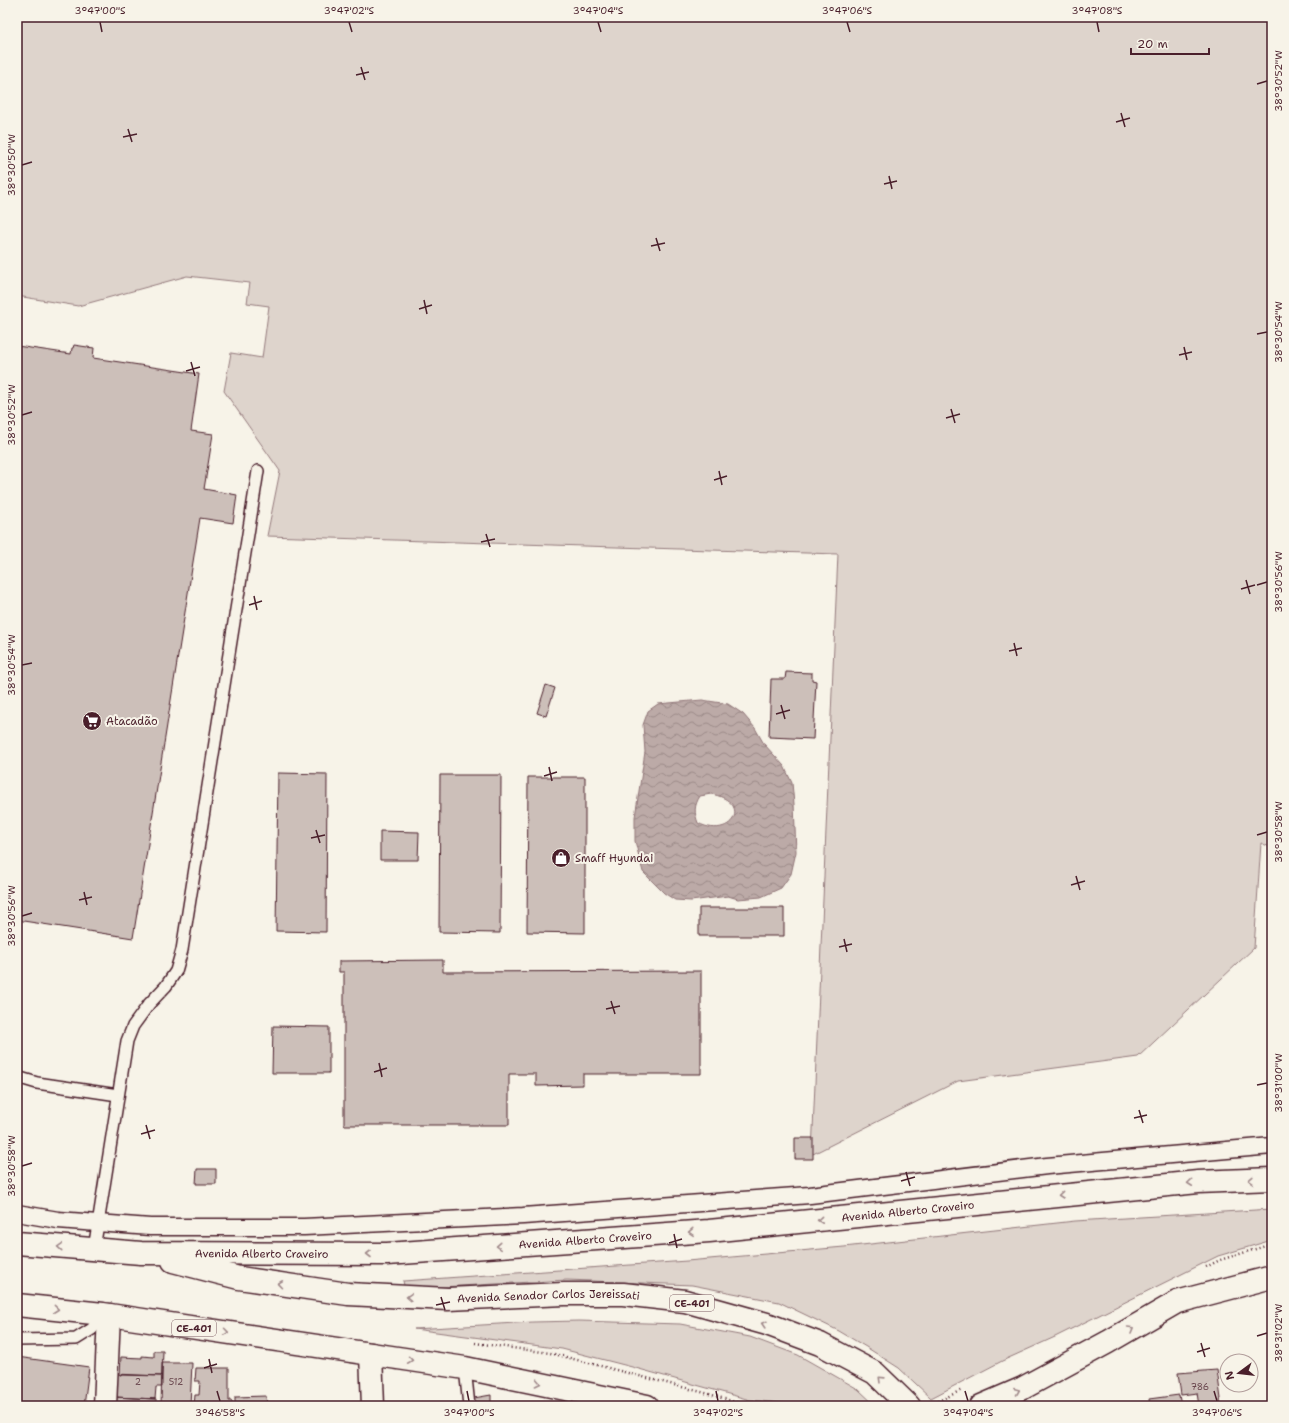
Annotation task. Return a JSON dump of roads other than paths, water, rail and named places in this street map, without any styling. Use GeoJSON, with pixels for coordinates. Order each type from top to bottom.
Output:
{"type":"FeatureCollection","features":[{"type":"Feature","properties":{"kind":"main road","name":"Avenida Alberto Craveiro"},"geometry":{"type":"LineString","coordinates":[[17,1243],[141,1253],[387,1254],[709,1231],[1198,1182],[1272,1179]]}},
{"type":"Feature","properties":{"kind":"main road","name":"Avenida Senador Carlos Jereissati"},"geometry":{"type":"LineString","coordinates":[[141,1253],[239,1278],[348,1294],[448,1299],[564,1294],[623,1294],[685,1301],[767,1324],[820,1344],[875,1373],[909,1406]]}},
{"type":"Feature","properties":{"kind":"main road"},"geometry":{"type":"LineString","coordinates":[[980,1406],[1023,1388],[1108,1342],[1176,1302],[1272,1277]]}},
{"type":"Feature","properties":{"kind":"main road","name":"CE-401"},"geometry":{"type":"LineString","coordinates":[[17,1305],[106,1315],[465,1368],[647,1406]]}},
{"type":"Feature","properties":{"kind":"main road"},"geometry":{"type":"LineString","coordinates":[[105,1406],[106,1315]]}},
{"type":"Feature","properties":{"kind":"main road"},"geometry":{"type":"LineString","coordinates":[[371,1354],[373,1406]]}},
{"type":"Feature","properties":{"kind":"street"},"geometry":{"type":"LineString","coordinates":[[17,1213],[58,1220],[150,1227],[304,1227],[523,1216],[810,1195],[1047,1166],[1272,1146]]}},
{"type":"Feature","properties":{"kind":"lane"},"geometry":{"type":"LineString","coordinates":[[94,1249],[127,1041],[133,1026],[149,1004],[166,986],[176,971],[182,950],[258,470]]}},
{"type":"Feature","properties":{"kind":"lane"},"geometry":{"type":"LineString","coordinates":[[17,1077],[37,1083],[118,1095]]}},
{"type":"Feature","properties":{"kind":"lane"},"geometry":{"type":"LineString","coordinates":[[17,1340],[76,1339],[92,1329],[106,1315]]}},
{"type":"Feature","properties":{"kind":"lane"},"geometry":{"type":"LineString","coordinates":[[465,1368],[469,1406]]}},
{"type":"Feature","properties":{"kind":"water"},"geometry":{"type":"Polygon","coordinates":[[[702,700],[728,704],[743,714],[755,728],[764,744],[784,766],[792,783],[796,852],[791,874],[781,888],[761,897],[738,899],[728,896],[691,901],[675,900],[664,893],[643,872],[635,841],[635,817],[645,752],[643,725],[648,711],[658,704],[702,700]],[[711,794],[700,796],[695,809],[698,823],[710,827],[720,827],[728,824],[733,818],[735,811],[732,804],[724,798],[711,794]]]}},
{"type":"Feature","properties":{"kind":"place","name":"Atacadão"},"geometry":{"type":"Point","coordinates":[92,721]}},
{"type":"Feature","properties":{"kind":"place","name":"Smaff Hyundai"},"geometry":{"type":"Point","coordinates":[561,858]}}]}
